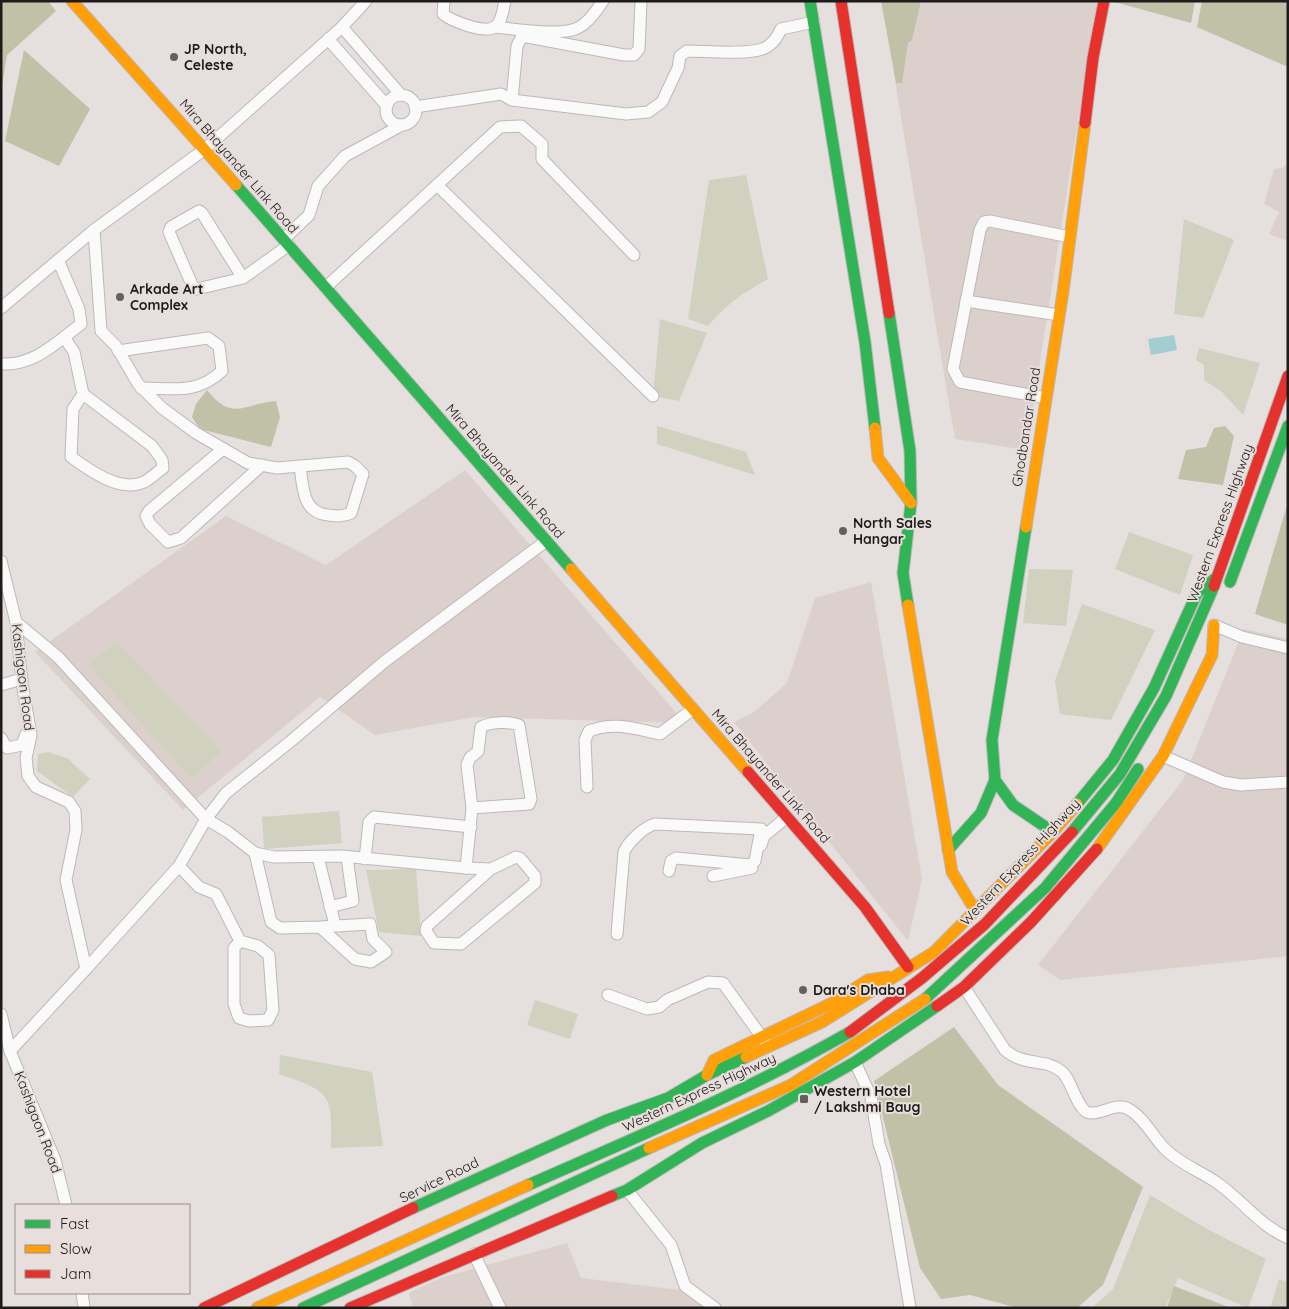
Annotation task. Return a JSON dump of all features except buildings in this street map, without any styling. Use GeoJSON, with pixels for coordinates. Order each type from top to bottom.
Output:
{"type":"FeatureCollection","features":[{"type":"Feature","properties":{"kind":"main road","name":"Mira Bhayander Link Road"},"geometry":{"type":"LineString","coordinates":[[72,1],[326,287],[865,907],[908,967]]}},
{"type":"Feature","properties":{"kind":"main road"},"geometry":{"type":"LineString","coordinates":[[810,1],[864,342],[878,458],[910,503]]}},
{"type":"Feature","properties":{"kind":"main road"},"geometry":{"type":"LineString","coordinates":[[841,1],[910,451],[910,503],[902,573],[952,872],[975,910]]}},
{"type":"Feature","properties":{"kind":"main road","name":"Ghodbandar Road"},"geometry":{"type":"LineString","coordinates":[[995,780],[992,740],[1059,315],[1092,58],[1104,1]]}},
{"type":"Feature","properties":{"kind":"main road","name":"Western Express Highway"},"geometry":{"type":"LineString","coordinates":[[257,1308],[423,1231],[673,1121],[789,1067],[860,1026],[922,978],[985,924],[1074,831],[1120,774],[1166,696],[1194,638],[1288,376]]}},
{"type":"Feature","properties":{"kind":"main road"},"geometry":{"type":"LineString","coordinates":[[1225,597],[1288,426]]}},
{"type":"Feature","properties":{"kind":"main road"},"geometry":{"type":"LineString","coordinates":[[1232,536],[1245,542]]}},
{"type":"Feature","properties":{"kind":"main road","name":"Service Road"},"geometry":{"type":"LineString","coordinates":[[204,1308],[495,1169],[607,1120],[648,1107],[668,1098],[766,1042],[822,1022],[934,952],[1053,832],[1113,760],[1154,688],[1197,593],[1217,577]]}},
{"type":"Feature","properties":{"kind":"main road"},"geometry":{"type":"LineString","coordinates":[[1168,717],[1216,620]]}},
{"type":"Feature","properties":{"kind":"main road"},"geometry":{"type":"LineString","coordinates":[[350,1308],[627,1190],[702,1143],[768,1111],[855,1062],[908,1028],[964,988],[1031,922],[1093,854],[1163,756],[1212,655],[1216,620]]}},
{"type":"Feature","properties":{"kind":"main road"},"geometry":{"type":"LineString","coordinates":[[302,1308],[673,1137],[791,1085],[928,997],[1045,888],[1116,803],[1144,760]]}},
{"type":"Feature","properties":{"kind":"main road"},"geometry":{"type":"LineString","coordinates":[[948,850],[981,813],[995,780]]}},
{"type":"Feature","properties":{"kind":"main road"},"geometry":{"type":"LineString","coordinates":[[995,780],[1013,805],[1053,832]]}},
{"type":"Feature","properties":{"kind":"main road"},"geometry":{"type":"LineString","coordinates":[[668,1098],[673,1121]]}},
{"type":"Feature","properties":{"kind":"main road"},"geometry":{"type":"LineString","coordinates":[[693,1128],[702,1143]]}},
{"type":"Feature","properties":{"kind":"street"},"geometry":{"type":"LineString","coordinates":[[1,308],[94,230],[205,149],[342,27],[366,1]]}},
{"type":"Feature","properties":{"kind":"street"},"geometry":{"type":"LineString","coordinates":[[444,1],[443,14],[449,19],[484,30],[494,27],[536,31],[574,30],[590,19],[604,1]]}},
{"type":"Feature","properties":{"kind":"street"},"geometry":{"type":"LineString","coordinates":[[494,27],[499,21],[505,1]]}},
{"type":"Feature","properties":{"kind":"street"},"geometry":{"type":"LineString","coordinates":[[512,100],[517,46],[522,36],[624,55],[634,55],[639,49],[641,1]]}},
{"type":"Feature","properties":{"kind":"street"},"geometry":{"type":"LineString","coordinates":[[415,107],[501,94],[512,100],[626,114],[648,112],[662,102],[678,68],[680,56],[686,51],[732,52],[762,50],[777,38],[781,29],[814,22]]}},
{"type":"Feature","properties":{"kind":"street"},"geometry":{"type":"LineString","coordinates":[[243,278],[202,213],[199,211],[170,227],[169,232],[195,288],[243,278],[286,242],[309,215],[318,186],[345,156],[414,117],[415,107],[410,99],[401,95],[342,27]]}},
{"type":"Feature","properties":{"kind":"street"},"geometry":{"type":"LineString","coordinates":[[328,39],[387,106],[389,119],[402,124]]}},
{"type":"Feature","properties":{"kind":"street"},"geometry":{"type":"LineString","coordinates":[[387,106],[392,98],[401,95]]}},
{"type":"Feature","properties":{"kind":"street"},"geometry":{"type":"LineString","coordinates":[[326,287],[500,127],[521,126],[542,144],[542,160],[634,255]]}},
{"type":"Feature","properties":{"kind":"street"},"geometry":{"type":"LineString","coordinates":[[437,185],[653,396]]}},
{"type":"Feature","properties":{"kind":"street"},"geometry":{"type":"LineString","coordinates":[[1046,398],[960,382],[953,369],[980,230],[984,222],[990,221],[1070,237]]}},
{"type":"Feature","properties":{"kind":"street"},"geometry":{"type":"LineString","coordinates":[[94,230],[101,331],[118,351],[141,388],[162,408],[196,433],[248,463],[278,468],[300,466],[348,462],[355,466],[363,474],[351,513],[344,516],[322,514],[311,509],[305,499],[300,466]]}},
{"type":"Feature","properties":{"kind":"street"},"geometry":{"type":"LineString","coordinates":[[1,364],[14,364],[35,358],[81,324],[79,309],[58,260]]}},
{"type":"Feature","properties":{"kind":"street"},"geometry":{"type":"LineString","coordinates":[[966,300],[1059,315]]}},
{"type":"Feature","properties":{"kind":"street"},"geometry":{"type":"LineString","coordinates":[[64,336],[74,352],[83,394],[152,446],[162,460],[163,468],[143,483],[123,484],[91,472],[71,457],[73,409],[83,394]]}},
{"type":"Feature","properties":{"kind":"street"},"geometry":{"type":"LineString","coordinates":[[118,351],[208,338],[219,346],[222,371],[211,381],[194,389],[141,388]]}},
{"type":"Feature","properties":{"kind":"street"},"geometry":{"type":"LineString","coordinates":[[223,449],[149,511],[146,516],[150,524],[168,542],[181,538],[262,465]]}},
{"type":"Feature","properties":{"kind":"street"},"geometry":{"type":"LineString","coordinates":[[10,1051],[179,866],[206,819],[226,793],[304,731],[384,662],[546,541]]}},
{"type":"Feature","properties":{"kind":"street","name":"Kashigaon Road"},"geometry":{"type":"LineString","coordinates":[[1,561],[16,622],[18,680],[31,735],[26,758],[28,776],[36,787],[69,802],[75,811],[76,830],[66,880],[86,969]]}},
{"type":"Feature","properties":{"kind":"street"},"geometry":{"type":"LineString","coordinates":[[1216,620],[1242,636],[1288,648]]}},
{"type":"Feature","properties":{"kind":"street"},"geometry":{"type":"LineString","coordinates":[[16,622],[58,656],[206,819],[228,832],[255,854],[274,857],[365,858],[490,869],[509,858],[520,858],[535,876],[535,883],[461,944],[434,943],[426,931],[427,926],[490,869]]}},
{"type":"Feature","properties":{"kind":"street"},"geometry":{"type":"LineString","coordinates":[[1,685],[18,680]]}},
{"type":"Feature","properties":{"kind":"street"},"geometry":{"type":"LineString","coordinates":[[1,738],[7,748],[22,745],[25,741],[27,727],[24,706]]}},
{"type":"Feature","properties":{"kind":"street"},"geometry":{"type":"LineString","coordinates":[[587,787],[585,740],[589,731],[603,726],[619,725],[660,734],[693,709]]}},
{"type":"Feature","properties":{"kind":"street"},"geometry":{"type":"LineString","coordinates":[[466,868],[472,808],[466,765],[470,758],[478,751],[481,727],[486,724],[513,722],[519,725],[531,799],[529,804],[472,808]]}},
{"type":"Feature","properties":{"kind":"street"},"geometry":{"type":"LineString","coordinates":[[1163,756],[1223,782],[1241,785],[1288,782]]}},
{"type":"Feature","properties":{"kind":"street"},"geometry":{"type":"LineString","coordinates":[[617,934],[624,852],[627,846],[650,826],[655,824],[761,829],[785,815]]}},
{"type":"Feature","properties":{"kind":"street"},"geometry":{"type":"LineString","coordinates":[[712,876],[750,870],[756,866],[764,836],[785,815]]}},
{"type":"Feature","properties":{"kind":"street"},"geometry":{"type":"LineString","coordinates":[[365,858],[370,822],[374,817],[471,827]]}},
{"type":"Feature","properties":{"kind":"street"},"geometry":{"type":"LineString","coordinates":[[669,871],[671,861],[676,858],[753,864],[761,829]]}},
{"type":"Feature","properties":{"kind":"street"},"geometry":{"type":"LineString","coordinates":[[255,854],[271,922],[280,928],[334,925],[370,924],[373,939],[385,950],[385,955],[372,962],[354,959],[320,926]]}},
{"type":"Feature","properties":{"kind":"street"},"geometry":{"type":"LineString","coordinates":[[318,856],[334,925]]}},
{"type":"Feature","properties":{"kind":"street"},"geometry":{"type":"LineString","coordinates":[[330,907],[353,901],[347,857]]}},
{"type":"Feature","properties":{"kind":"street"},"geometry":{"type":"LineString","coordinates":[[179,866],[199,887],[216,894],[240,941],[258,946],[269,955],[273,1010],[268,1020],[249,1021],[239,1018],[234,1004],[234,948],[240,941]]}},
{"type":"Feature","properties":{"kind":"street"},"geometry":{"type":"LineString","coordinates":[[608,995],[647,1009],[659,1007],[667,1000],[708,982],[723,983],[766,1042]]}},
{"type":"Feature","properties":{"kind":"street"},"geometry":{"type":"LineString","coordinates":[[964,988],[1005,1050],[1014,1057],[1060,1070],[1069,1079],[1084,1111],[1090,1113],[1119,1106],[1131,1110],[1166,1151],[1217,1182],[1274,1231],[1288,1238]]}},
{"type":"Feature","properties":{"kind":"street","name":"Kashigaon Road"},"geometry":{"type":"LineString","coordinates":[[1,1014],[10,1051],[56,1160],[66,1204]]}},
{"type":"Feature","properties":{"kind":"street"},"geometry":{"type":"LineString","coordinates":[[855,1062],[871,1097],[879,1144],[886,1164],[910,1308]]}},
{"type":"Feature","properties":{"kind":"street"},"geometry":{"type":"LineString","coordinates":[[627,1190],[672,1244],[685,1286],[715,1308]]}},
{"type":"Feature","properties":{"kind":"street"},"geometry":{"type":"LineString","coordinates":[[474,1254],[500,1308]]}},
{"type":"Feature","properties":{"kind":"street"},"geometry":{"type":"LineString","coordinates":[[82,1294],[84,1308]]}},
{"type":"Feature","properties":{"kind":"shaded area"},"geometry":{"type":"Polygon","coordinates":[[[884,1],[1097,1],[1026,450],[955,439],[897,93],[884,1]]]}},
{"type":"Feature","properties":{"kind":"shaded area"},"geometry":{"type":"Polygon","coordinates":[[[1288,162],[1288,241],[1269,234],[1279,212],[1264,204],[1274,169],[1284,167],[1288,162]]]}},
{"type":"Feature","properties":{"kind":"shaded area"},"geometry":{"type":"Polygon","coordinates":[[[465,470],[685,723],[474,717],[375,735],[320,697],[183,810],[35,652],[226,516],[326,565],[465,470]]]}},
{"type":"Feature","properties":{"kind":"shaded area"},"geometry":{"type":"Polygon","coordinates":[[[871,582],[922,879],[908,941],[734,722],[754,712],[787,683],[815,598],[871,582]]]}},
{"type":"Feature","properties":{"kind":"shaded area"},"geometry":{"type":"Polygon","coordinates":[[[1244,629],[1288,639],[1288,956],[1060,980],[1038,965],[1183,780],[1244,629]]]}},
{"type":"Feature","properties":{"kind":"shaded area"},"geometry":{"type":"Polygon","coordinates":[[[567,1243],[581,1278],[705,1293],[703,1308],[413,1308],[409,1293],[443,1277],[567,1243]]]}},
{"type":"Feature","properties":{"kind":"green space"},"geometry":{"type":"Polygon","coordinates":[[[1,1],[48,1],[56,11],[7,55],[1,92],[1,1]]]}},
{"type":"Feature","properties":{"kind":"green space"},"geometry":{"type":"Polygon","coordinates":[[[881,1],[921,1],[912,40],[908,43],[902,83],[896,83],[881,1]]]}},
{"type":"Feature","properties":{"kind":"green space"},"geometry":{"type":"Polygon","coordinates":[[[1111,1],[1195,1],[1191,23],[1111,1]]]}},
{"type":"Feature","properties":{"kind":"green space"},"geometry":{"type":"Polygon","coordinates":[[[1202,1],[1288,1],[1288,67],[1197,27],[1202,1]]]}},
{"type":"Feature","properties":{"kind":"green space"},"geometry":{"type":"Polygon","coordinates":[[[24,50],[90,109],[59,166],[5,141],[24,50]]]}},
{"type":"Feature","properties":{"kind":"green space"},"geometry":{"type":"Polygon","coordinates":[[[746,175],[768,279],[735,300],[708,326],[688,319],[709,180],[746,175]]]}},
{"type":"Feature","properties":{"kind":"green space"},"geometry":{"type":"Polygon","coordinates":[[[1184,219],[1234,240],[1203,318],[1174,314],[1184,219]]]}},
{"type":"Feature","properties":{"kind":"green space"},"geometry":{"type":"Polygon","coordinates":[[[660,319],[707,333],[679,401],[653,396],[660,319]]]}},
{"type":"Feature","properties":{"kind":"green space"},"geometry":{"type":"Polygon","coordinates":[[[1199,348],[1260,363],[1243,415],[1222,392],[1204,380],[1204,365],[1196,360],[1199,348]]]}},
{"type":"Feature","properties":{"kind":"green space"},"geometry":{"type":"Polygon","coordinates":[[[207,390],[224,406],[231,408],[238,409],[276,401],[280,417],[271,447],[200,429],[192,417],[196,404],[207,390]]]}},
{"type":"Feature","properties":{"kind":"green space"},"geometry":{"type":"Polygon","coordinates":[[[657,426],[746,452],[755,475],[657,444],[657,426]]]}},
{"type":"Feature","properties":{"kind":"green space"},"geometry":{"type":"Polygon","coordinates":[[[1225,426],[1234,436],[1223,485],[1178,479],[1186,450],[1206,447],[1214,428],[1225,426]]]}},
{"type":"Feature","properties":{"kind":"green space"},"geometry":{"type":"Polygon","coordinates":[[[1288,502],[1288,625],[1255,614],[1288,502]]]}},
{"type":"Feature","properties":{"kind":"green space"},"geometry":{"type":"Polygon","coordinates":[[[1129,532],[1193,555],[1180,595],[1115,569],[1129,532]]]}},
{"type":"Feature","properties":{"kind":"green space"},"geometry":{"type":"Polygon","coordinates":[[[1029,569],[1073,570],[1066,626],[1023,623],[1029,569]]]}},
{"type":"Feature","properties":{"kind":"green space"},"geometry":{"type":"Polygon","coordinates":[[[1082,604],[1155,630],[1111,720],[1060,714],[1055,681],[1082,604]]]}},
{"type":"Feature","properties":{"kind":"green space"},"geometry":{"type":"Polygon","coordinates":[[[117,642],[221,751],[192,779],[88,665],[117,642]]]}},
{"type":"Feature","properties":{"kind":"green space"},"geometry":{"type":"Polygon","coordinates":[[[48,752],[67,758],[90,779],[73,797],[37,771],[38,754],[48,752]]]}},
{"type":"Feature","properties":{"kind":"green space"},"geometry":{"type":"Polygon","coordinates":[[[339,811],[342,843],[264,849],[262,817],[339,811]]]}},
{"type":"Feature","properties":{"kind":"green space"},"geometry":{"type":"Polygon","coordinates":[[[416,869],[421,936],[379,932],[366,870],[416,869]]]}},
{"type":"Feature","properties":{"kind":"green space"},"geometry":{"type":"Polygon","coordinates":[[[535,1000],[578,1014],[570,1039],[527,1025],[535,1000]]]}},
{"type":"Feature","properties":{"kind":"green space"},"geometry":{"type":"Polygon","coordinates":[[[954,1027],[998,1085],[1143,1187],[1103,1285],[1077,1308],[1018,1308],[970,1295],[941,1299],[920,1268],[874,1081],[954,1027]]]}},
{"type":"Feature","properties":{"kind":"green space"},"geometry":{"type":"Polygon","coordinates":[[[280,1055],[372,1072],[383,1146],[331,1148],[331,1116],[325,1098],[319,1091],[310,1086],[279,1074],[280,1055]]]}},
{"type":"Feature","properties":{"kind":"green space"},"geometry":{"type":"Polygon","coordinates":[[[1150,1195],[1207,1229],[1266,1259],[1248,1308],[1178,1278],[1165,1308],[1092,1308],[1113,1289],[1150,1195]]]}},
{"type":"Feature","properties":{"kind":"green space"},"geometry":{"type":"Polygon","coordinates":[[[1279,1279],[1288,1282],[1288,1308],[1271,1306],[1279,1279]]]}},
{"type":"Feature","properties":{"kind":"green space"},"geometry":{"type":"Polygon","coordinates":[[[1174,1286],[1231,1308],[1167,1308],[1174,1286]]]}},
{"type":"Feature","properties":{"kind":"water"},"geometry":{"type":"Polygon","coordinates":[[[1174,335],[1177,350],[1151,355],[1148,339],[1174,335]]]}},
{"type":"Feature","properties":{"kind":"traffic: fast"},"geometry":{"type":"LineString","coordinates":[[810,1],[865,342],[875,428]]}},
{"type":"Feature","properties":{"kind":"traffic: fast"},"geometry":{"type":"LineString","coordinates":[[236,185],[571,569]]}},
{"type":"Feature","properties":{"kind":"traffic: fast"},"geometry":{"type":"LineString","coordinates":[[889,313],[910,451],[911,503],[903,573],[908,605]]}},
{"type":"Feature","properties":{"kind":"traffic: fast"},"geometry":{"type":"LineString","coordinates":[[1230,582],[1288,426]]}},
{"type":"Feature","properties":{"kind":"traffic: fast"},"geometry":{"type":"LineString","coordinates":[[1026,527],[992,740],[995,780],[1013,805],[1053,832]]}},
{"type":"Feature","properties":{"kind":"traffic: fast"},"geometry":{"type":"LineString","coordinates":[[1077,804],[1113,760],[1154,688],[1197,593],[1217,577]]}},
{"type":"Feature","properties":{"kind":"traffic: fast"},"geometry":{"type":"LineString","coordinates":[[1072,832],[1120,774],[1166,696],[1214,586]]}},
{"type":"Feature","properties":{"kind":"traffic: fast"},"geometry":{"type":"LineString","coordinates":[[925,999],[1045,888],[1116,803],[1138,769]]}},
{"type":"Feature","properties":{"kind":"traffic: fast"},"geometry":{"type":"LineString","coordinates":[[948,850],[981,813],[995,780]]}},
{"type":"Feature","properties":{"kind":"traffic: fast"},"geometry":{"type":"LineString","coordinates":[[612,1196],[627,1190],[702,1143],[768,1111],[855,1062],[937,1006]]}},
{"type":"Feature","properties":{"kind":"traffic: fast"},"geometry":{"type":"LineString","coordinates":[[528,1185],[732,1094],[850,1032]]}},
{"type":"Feature","properties":{"kind":"traffic: fast"},"geometry":{"type":"LineString","coordinates":[[413,1208],[607,1120],[668,1098],[707,1075],[746,1057]]}},
{"type":"Feature","properties":{"kind":"traffic: fast"},"geometry":{"type":"LineString","coordinates":[[303,1308],[649,1148]]}},
{"type":"Feature","properties":{"kind":"traffic: slow"},"geometry":{"type":"LineString","coordinates":[[72,1],[236,185]]}},
{"type":"Feature","properties":{"kind":"traffic: slow"},"geometry":{"type":"LineString","coordinates":[[1026,527],[1063,292],[1085,123]]}},
{"type":"Feature","properties":{"kind":"traffic: slow"},"geometry":{"type":"LineString","coordinates":[[875,428],[878,458],[911,503]]}},
{"type":"Feature","properties":{"kind":"traffic: slow"},"geometry":{"type":"LineString","coordinates":[[571,569],[748,772]]}},
{"type":"Feature","properties":{"kind":"traffic: slow"},"geometry":{"type":"LineString","coordinates":[[908,605],[952,872],[975,910]]}},
{"type":"Feature","properties":{"kind":"traffic: slow"},"geometry":{"type":"LineString","coordinates":[[1097,849],[1163,756],[1212,655],[1214,625]]}},
{"type":"Feature","properties":{"kind":"traffic: slow"},"geometry":{"type":"LineString","coordinates":[[746,1057],[822,1022],[934,952],[1053,832],[1077,804]]}},
{"type":"Feature","properties":{"kind":"traffic: slow"},"geometry":{"type":"LineString","coordinates":[[707,1075],[714,1060],[832,1003],[868,980],[888,977]]}},
{"type":"Feature","properties":{"kind":"traffic: slow"},"geometry":{"type":"LineString","coordinates":[[649,1148],[791,1085],[925,999]]}},
{"type":"Feature","properties":{"kind":"traffic: slow"},"geometry":{"type":"LineString","coordinates":[[257,1308],[528,1185]]}},
{"type":"Feature","properties":{"kind":"traffic: jam"},"geometry":{"type":"LineString","coordinates":[[841,1],[889,313]]}},
{"type":"Feature","properties":{"kind":"traffic: jam"},"geometry":{"type":"LineString","coordinates":[[1085,123],[1093,58],[1104,1]]}},
{"type":"Feature","properties":{"kind":"traffic: jam"},"geometry":{"type":"LineString","coordinates":[[1214,586],[1288,376]]}},
{"type":"Feature","properties":{"kind":"traffic: jam"},"geometry":{"type":"LineString","coordinates":[[748,772],[865,907],[908,967]]}},
{"type":"Feature","properties":{"kind":"traffic: jam"},"geometry":{"type":"LineString","coordinates":[[850,1032],[922,978],[985,924],[1072,832]]}},
{"type":"Feature","properties":{"kind":"traffic: jam"},"geometry":{"type":"LineString","coordinates":[[937,1006],[964,987],[1031,922],[1097,849]]}},
{"type":"Feature","properties":{"kind":"traffic: jam"},"geometry":{"type":"LineString","coordinates":[[350,1308],[612,1196]]}},
{"type":"Feature","properties":{"kind":"traffic: jam"},"geometry":{"type":"LineString","coordinates":[[204,1308],[413,1208]]}},
{"type":"Feature","properties":{"kind":"place","name":"JP North, Celeste"},"geometry":{"type":"Point","coordinates":[174,57]}},
{"type":"Feature","properties":{"kind":"place","name":"Arkade Art Complex"},"geometry":{"type":"Point","coordinates":[120,297]}},
{"type":"Feature","properties":{"kind":"place","name":"North Sales Hangar"},"geometry":{"type":"Point","coordinates":[843,531]}},
{"type":"Feature","properties":{"kind":"place","name":"Dara's Dhaba"},"geometry":{"type":"Point","coordinates":[803,990]}},
{"type":"Feature","properties":{"kind":"place","name":"Western Hotel / Lakshmi Baug"},"geometry":{"type":"Point","coordinates":[804,1099]}}]}
